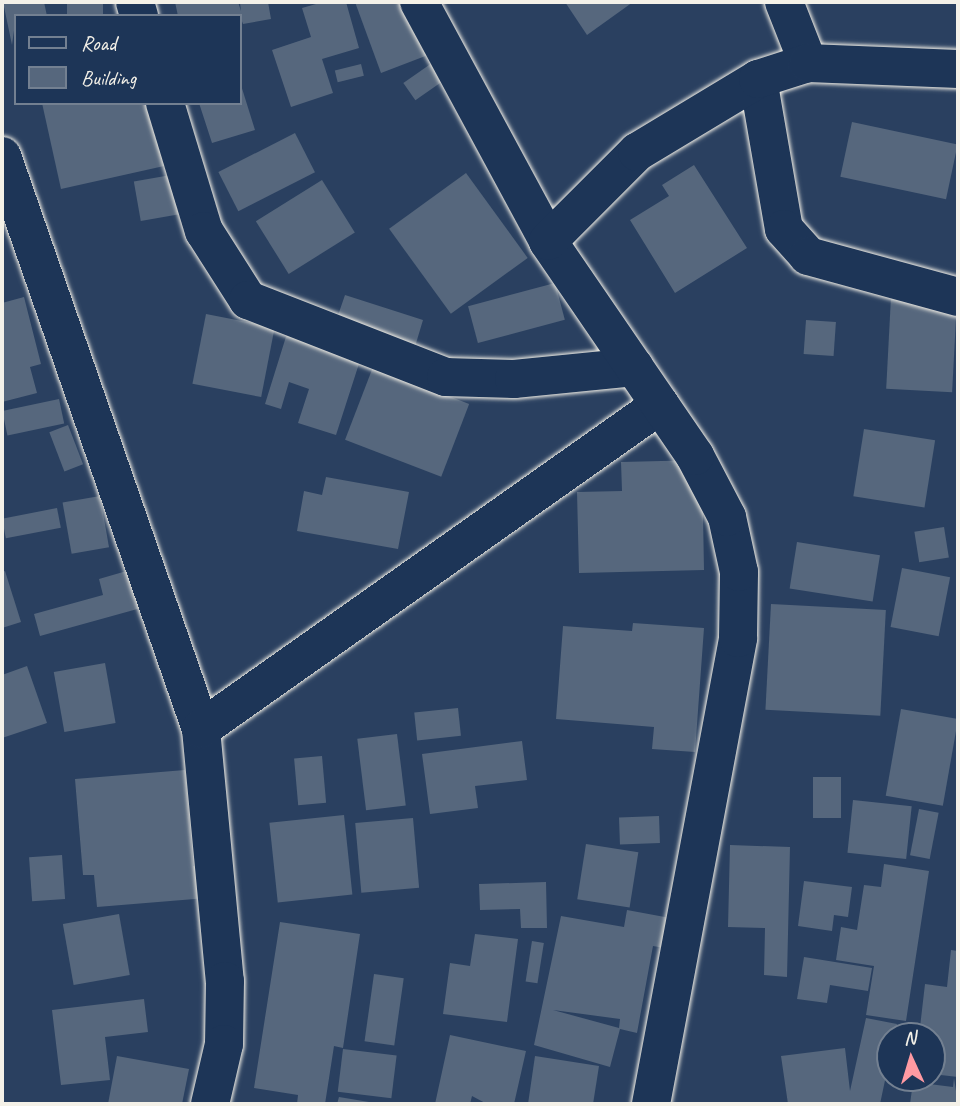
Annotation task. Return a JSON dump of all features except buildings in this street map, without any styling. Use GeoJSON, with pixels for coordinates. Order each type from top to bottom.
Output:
{"type":"FeatureCollection","features":[{"type":"Feature","properties":{"kind":"street"},"geometry":{"type":"LineString","coordinates":[[419,2],[548,241],[660,405],[727,517],[739,572],[738,638],[651,1104]]}},
{"type":"Feature","properties":{"kind":"street"},"geometry":{"type":"LineString","coordinates":[[784,2],[808,63]]}},
{"type":"Feature","properties":{"kind":"street"},"geometry":{"type":"LineString","coordinates":[[548,241],[637,152],[758,79],[808,63],[958,69]]}},
{"type":"Feature","properties":{"kind":"street"},"geometry":{"type":"LineString","coordinates":[[758,79],[783,229],[808,256],[958,297]]}},
{"type":"Feature","properties":{"kind":"street"},"geometry":{"type":"LineString","coordinates":[[166,105],[204,231],[248,300],[446,377],[514,379],[634,367]]}},
{"type":"Feature","properties":{"kind":"street"},"geometry":{"type":"LineString","coordinates":[[5,176],[201,729],[225,981],[224,1044],[210,1104]]}},
{"type":"Feature","properties":{"kind":"street"},"geometry":{"type":"LineString","coordinates":[[201,729],[660,405]]}}]}
